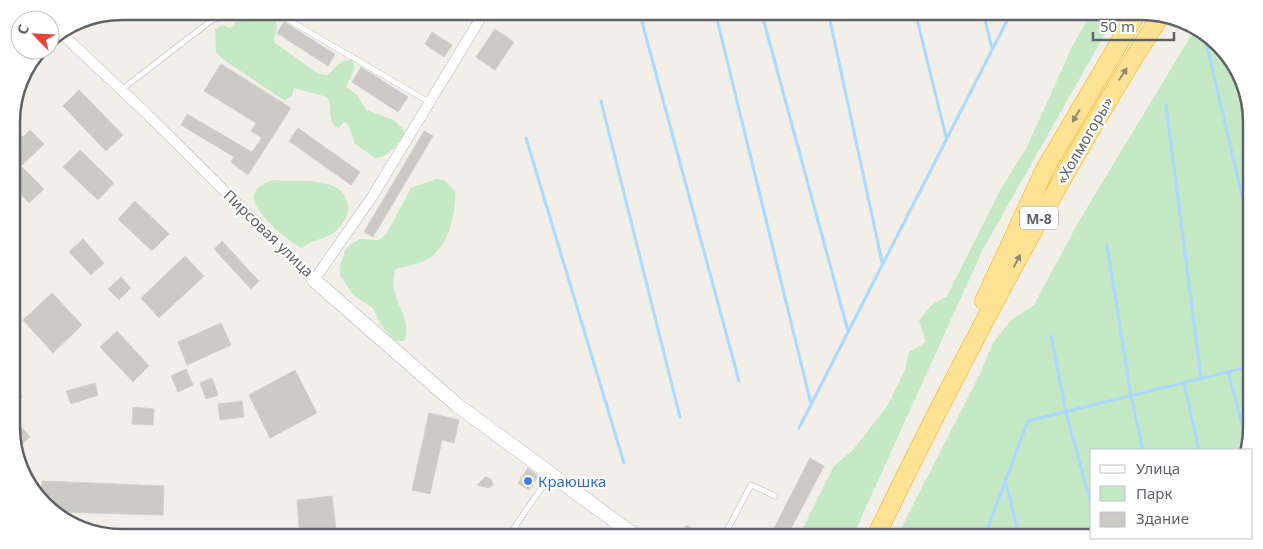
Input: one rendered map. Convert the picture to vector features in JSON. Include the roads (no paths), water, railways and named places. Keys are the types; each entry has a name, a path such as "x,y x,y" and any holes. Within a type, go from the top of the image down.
{"highway":[{"name":"«Холмогоры»","path":"929,428 990,288 1045,169 1132,20"},
{"name":"«Холмогоры»","path":"879,529 929,428 1046,206 1110,95 1157,21"}],"street":[{"name":"Пирсовая улица","path":"66,37 314,280 372,197 479,20"},
{"path":"314,280 457,405 626,529"}],"lane":[{"path":"121,90 212,20"},
{"path":"288,20 429,102"},
{"path":"513,529 552,473"},
{"path":"728,529 751,485 774,496"}],"waterway":[{"path":"641,20 739,381"},
{"path":"717,20 811,404"},
{"path":"763,20 848,331"},
{"path":"830,20 882,262"},
{"path":"917,20 946,137"},
{"path":"985,20 992,49"},
{"path":"799,428 1007,20"},
{"path":"1206,44 1243,200"},
{"path":"601,101 680,417"},
{"path":"1166,105 1201,378"},
{"path":"526,138 624,463"},
{"path":"1107,245 1131,396 1143,449"},
{"path":"1051,336 1066,412 1090,501"},
{"path":"987,529 1028,421 1243,368"},
{"path":"1228,371 1243,428"},
{"path":"1184,383 1199,449"},
{"path":"1005,480 1018,529"}],"place":[{"name":"Краюшка","path":"528,481"}]}
